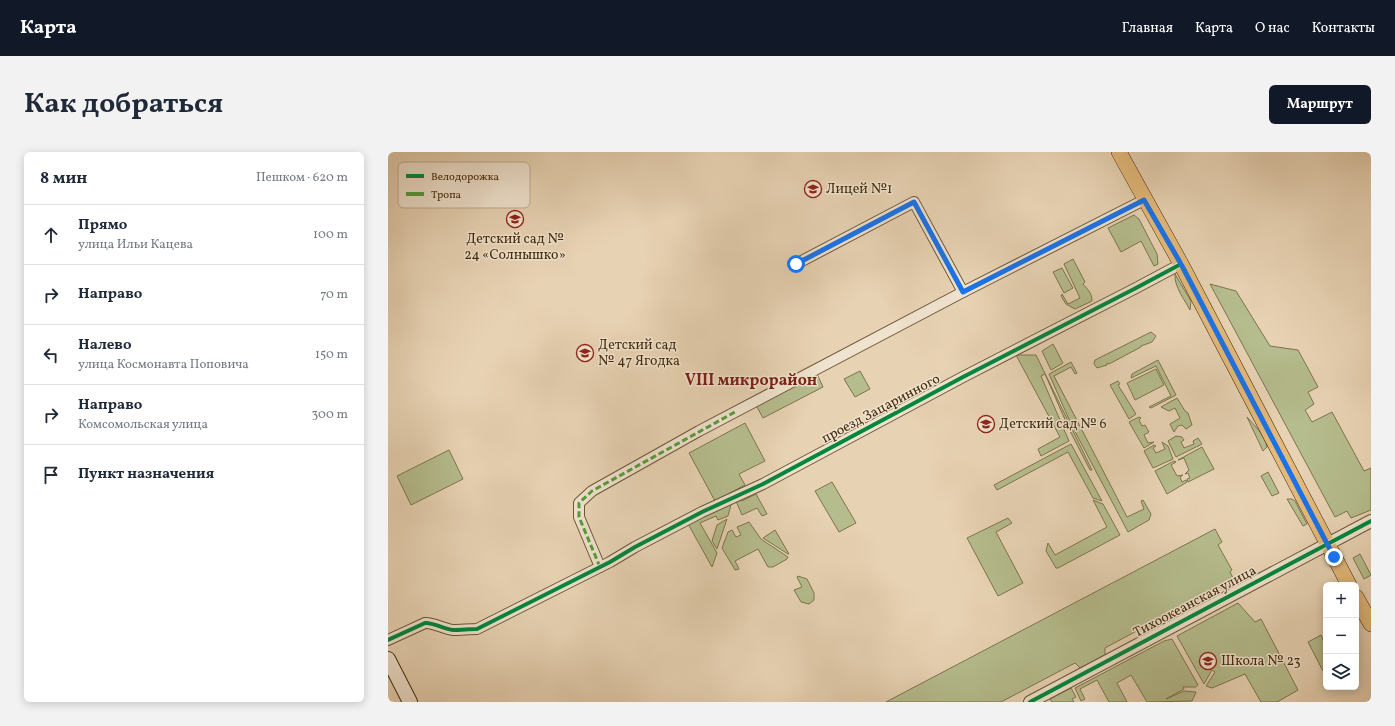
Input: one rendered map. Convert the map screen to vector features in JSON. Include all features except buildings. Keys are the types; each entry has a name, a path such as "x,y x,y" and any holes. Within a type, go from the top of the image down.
{"main road":[{"path":"1119,152 1144,200 1181,264 1347,582"},
{"path":"1359,602 1371,624"},
{"path":"388,659 410,702"}],"street":[{"path":"595,569 579,517 579,503 592,491 700,431 963,292 1144,200"},
{"path":"796,264 914,202 963,292"},
{"name":"проезд Зацаринного","path":"388,640 430,622 436,626 453,630 477,629 595,569 702,512 763,484 963,377 1181,264"},
{"name":"Тихоокеанская улица","path":"1030,702 1371,521"}],"green space":[{"path":"1134,215 1139,219 1157,254 1158,264 1154,266 1141,241 1121,252 1108,228"},
{"path":"1073,259 1085,282 1083,284 1092,298 1092,301 1075,309 1066,304 1061,296 1062,294 1068,304 1080,298 1064,264"},
{"path":"1062,268 1073,288 1064,293 1053,272"},
{"path":"1175,274 1191,301 1190,310 1176,284"},
{"path":"1210,284 1236,291 1270,346 1298,350 1318,387 1308,392 1314,404 1305,410 1312,422 1332,412 1364,471 1371,468 1371,510 1351,518 1347,511 1335,517"},
{"path":"1151,332 1156,336 1152,342 1141,346 1109,364 1107,363 1107,365 1097,368 1094,364 1095,360"},
{"path":"1053,344 1063,363 1051,370 1042,351"},
{"path":"1016,355 1036,355 1092,470 1090,470 1070,431 1045,374 1041,376 1069,441 1041,456 1038,449 1060,437"},
{"path":"1158,360 1176,395 1151,408 1149,407 1171,396 1156,366 1131,378 1132,374"},
{"path":"1071,362 1077,373 1075,374 1071,367 1054,376 1127,517 1144,509 1141,501 1143,500 1151,514 1149,520 1128,532 1072,426 1049,374"},
{"path":"1156,369 1164,385 1135,400 1127,383"},
{"path":"860,371 870,389 855,397 844,379"},
{"path":"817,374 823,387 763,418 756,405"},
{"path":"1118,381 1120,384 1118,385 1136,414 1129,419 1110,385"},
{"path":"1177,398 1185,411 1188,413 1192,425 1186,429 1182,425 1178,426 1174,432 1170,424 1180,418 1175,408 1169,411 1161,407"},
{"path":"1139,417 1141,418 1139,420 1142,426 1145,425 1149,432 1144,435 1148,443 1154,442 1144,448 1129,422"},
{"path":"1247,417 1264,438 1267,447 1263,451"},
{"path":"745,423 765,461 739,474 745,485 715,501 689,453"},
{"path":"1176,436 1182,437 1184,440 1181,442 1184,448 1194,444 1193,441 1198,438 1202,444 1176,457 1168,441"},
{"path":"1162,442 1168,446 1173,459 1153,468 1144,451 1154,445 1156,446 1153,448 1156,453 1165,449"},
{"path":"1071,444 1102,501 1093,498 1068,452 997,490 994,485"},
{"path":"1202,447 1214,469 1188,482 1187,479 1190,478 1188,473 1185,474 1189,470 1184,458 1178,460"},
{"path":"449,450 463,479 411,505 397,476"},
{"path":"1174,461 1176,462 1171,465 1177,476 1183,475 1180,477 1182,482 1186,480 1187,482 1167,494 1155,471"},
{"path":"1268,472 1279,493 1272,496 1261,476"},
{"path":"832,482 856,523 839,532 815,491"},
{"path":"756,494 767,514 762,516 757,508 742,515 736,501 739,498 742,501"},
{"path":"1287,499 1292,499 1295,501 1307,524 1303,526"},
{"path":"1093,500 1103,504 1120,535 1056,568 1046,551 1048,543 1055,555 1107,527"},
{"path":"732,501 728,516 718,520 716,516 700,523 717,553 712,567 687,522"},
{"path":"1008,518 1012,523 996,532 1023,583 998,596 967,538"},
{"path":"727,519 717,549 712,541 717,525"},
{"path":"749,522 761,539 788,557 787,559 773,567 768,567 758,549 735,561 739,569 735,570 722,548 728,532 732,530 736,537 741,535 737,527"},
{"path":"1215,529 1222,542 1218,545 1232,570 1230,572 1237,586 1227,591 1220,587 1199,598 1198,606 1150,631 1144,627 1105,648 1105,655 1080,668 1075,663 1001,702 886,702"},
{"path":"775,530 789,554 763,538"},
{"path":"1360,554 1371,575 1364,579 1353,558"},
{"path":"797,577 807,579 814,593 814,600 809,604 801,602 794,590 802,587"},
{"path":"1238,603 1255,622 1261,619 1298,690 1277,702 1261,702 1245,674 1212,688 1206,686 1215,672 1212,670 1204,684 1177,636"},
{"path":"1321,635 1323,639 1323,671 1308,642"},
{"path":"1172,639 1198,685 1196,687 1183,687 1184,689 1166,699 1184,691 1196,692 1192,701 1147,702 1131,675 1117,683 1127,702 1109,702 1097,680 1080,689 1085,699 1081,701 1075,688 1164,641"},
{"path":"1071,688 1076,697 1072,699 1074,702 1052,702 1050,699"}],"marked path":[{"path":"600,567 579,517 579,503 592,491 735,412"}],"cycle path":[{"path":"388,640 425,623 453,630 477,629 610,562 635,547 702,512 763,484 963,377 1181,264"},
{"path":"1030,702 1371,521"}],"place":[{"name":"Лицей №1","path":"813,189"},
{"name":"Детский сад № 24 «Солнышко»","path":"515,219"},
{"name":"Детский сад № 47 Ягодка","path":"585,353"},
{"name":"Детский сад № 6","path":"986,424"},
{"name":"Школа № 23","path":"1208,661"}],"district":[{"name":"VIII микрорайон","path":"751,381"}],"route":[{"path":"796,264 914,202 963,292 1144,200 1181,264 1334,557"}]}
